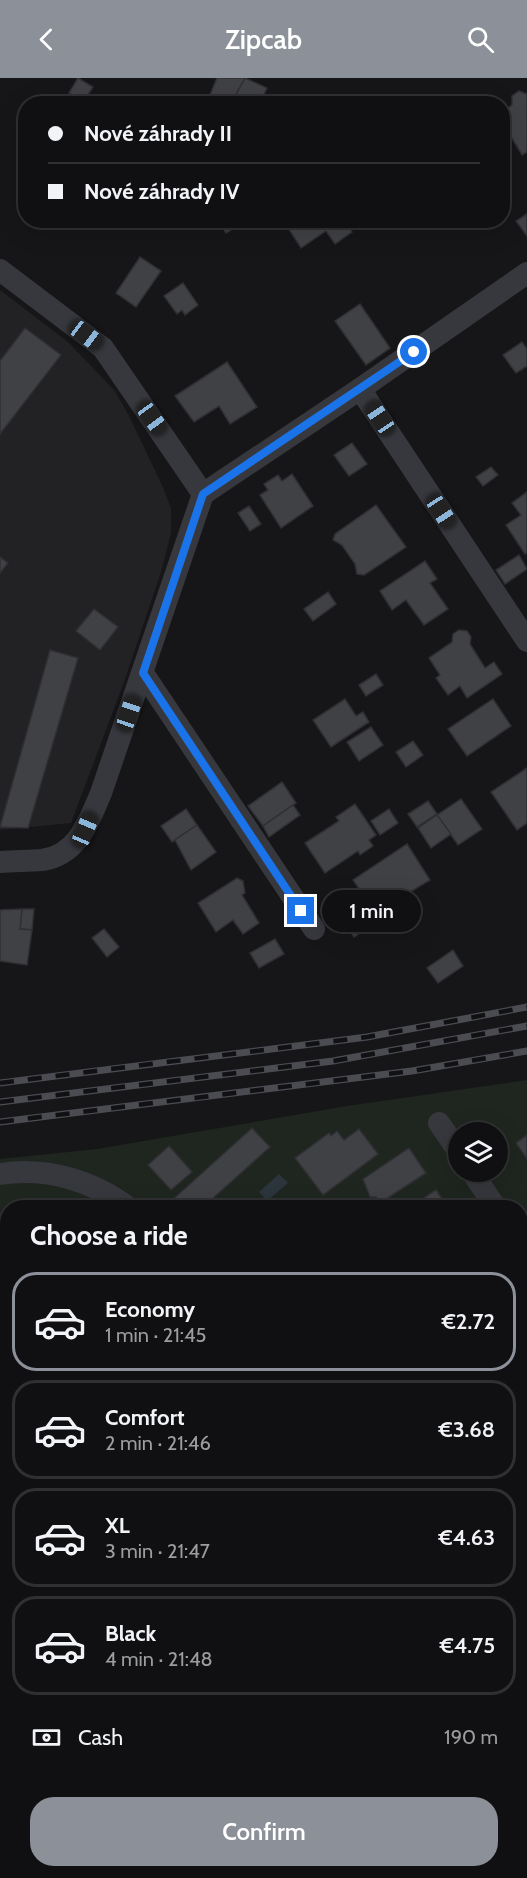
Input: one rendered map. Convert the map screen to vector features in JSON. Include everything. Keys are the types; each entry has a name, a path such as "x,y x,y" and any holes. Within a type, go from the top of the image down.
{"street":[{"path":"0,270 103,348 203,494"},
{"path":"0,862 44,860 69,848 78,841 85,830 101,793 203,494 527,273"},
{"path":"360,389 527,641"},
{"path":"143,673 314,929"},
{"path":"439,1123 448,1136"},
{"path":"0,1174 48,1173 74,1179 117,1200"},
{"path":"479,1182 491,1200"}],"shaded area":[{"path":"0,290 68,342 114,390 128,414 171,508 171,533 161,572 124,682 71,823 0,830"},
{"path":"527,1080 527,1200 0,1200 0,1159 97,1149 347,1106"},
{"path":"279,1174 288,1183 268,1200 259,1192"}],"building":[{"path":"78,78 93,87 87,96 74,96 69,93"},
{"path":"217,78 245,78 235,96 210,96"},
{"path":"245,78 267,88 263,96 235,96"},
{"path":"519,91 527,94 527,152 522,155 510,135 512,96"},
{"path":"527,214 527,236 516,221"},
{"path":"223,228 234,228 226,233"},
{"path":"288,228 349,228 352,232 335,244 326,231 301,248"},
{"path":"140,257 161,271 136,307 116,293"},
{"path":"183,283 198,305 185,315 182,310 177,314 164,296"},
{"path":"360,304 390,348 366,365 335,321"},
{"path":"25,328 61,355 0,434 0,361"},
{"path":"522,342 527,349 527,366 516,373 503,355"},
{"path":"227,362 257,407 230,424 219,406 194,422 175,396"},
{"path":"352,443 367,464 349,476 334,455"},
{"path":"491,467 498,475 483,486 476,477"},
{"path":"292,474 313,506 281,528 260,495 268,490 264,484 278,475 282,481"},
{"path":"527,492 527,553 525,554 506,525 521,515 512,503"},
{"path":"376,505 406,547 364,575 357,574 355,564 342,545 333,540 335,534"},
{"path":"249,506 261,524 250,531 238,513"},
{"path":"519,555 527,569 505,584 496,570"},
{"path":"0,557 8,563 0,573"},
{"path":"425,561 437,579 430,583 448,609 424,625 406,600 392,610 380,591"},
{"path":"328,592 336,604 313,621 304,609"},
{"path":"94,609 118,627 100,650 76,631"},
{"path":"459,630 467,631 471,637 470,644 485,668 494,662 502,674 467,698 460,686 448,695 436,678 440,675 429,658 452,642 453,634"},
{"path":"50,650 78,658 28,828 0,827"},
{"path":"376,674 383,685 366,696 359,685"},
{"path":"345,699 356,716 363,712 369,722 331,747 313,720"},
{"path":"493,699 511,726 467,756 448,729"},
{"path":"371,727 383,745 359,761 347,742"},
{"path":"413,741 423,755 406,767 396,752"},
{"path":"527,768 527,823 517,830 491,792"},
{"path":"282,782 296,803 263,826 248,806"},
{"path":"461,799 482,829 458,845 437,815"},
{"path":"428,801 437,814 417,827 408,814"},
{"path":"355,804 376,835 369,840 373,846 360,855 358,851 325,873 305,843 339,821 336,817"},
{"path":"293,805 300,815 269,837 263,826"},
{"path":"186,809 197,825 172,842 161,826"},
{"path":"389,809 398,823 380,835 371,821"},
{"path":"437,815 451,834 431,848 418,828"},
{"path":"197,825 216,852 191,870 175,840"},
{"path":"407,844 430,880 397,900 390,890 369,903 353,880"},
{"path":"237,878 243,881 245,893 242,895 259,923 243,934 233,920 216,932 198,903"},
{"path":"362,908 373,924 354,937 343,921"},
{"path":"22,909 34,909 32,930 20,929"},
{"path":"22,909 20,929 32,930 27,965 0,961 0,910"},
{"path":"104,929 119,947 107,957 92,938"},
{"path":"275,939 284,954 259,968 250,953"},
{"path":"453,950 463,966 438,983 427,968"},
{"path":"252,1128 270,1147 211,1200 172,1200"},
{"path":"359,1129 378,1154 323,1195 295,1158 329,1133 331,1136 337,1131 344,1140"},
{"path":"527,1135 527,1159 516,1143"},
{"path":"169,1146 192,1172 171,1190 148,1165"},
{"path":"409,1148 426,1173 385,1200 370,1197 363,1179"},
{"path":"436,1190 443,1200 421,1200"}],"railway":[{"path":"0,1083 367,1037 527,1007"},
{"path":"0,1102 333,1061 527,1026"},
{"path":"0,1122 412,1071 527,1051"}],"route":[{"path":"301,911 143,673 203,494 414,352"}]}
